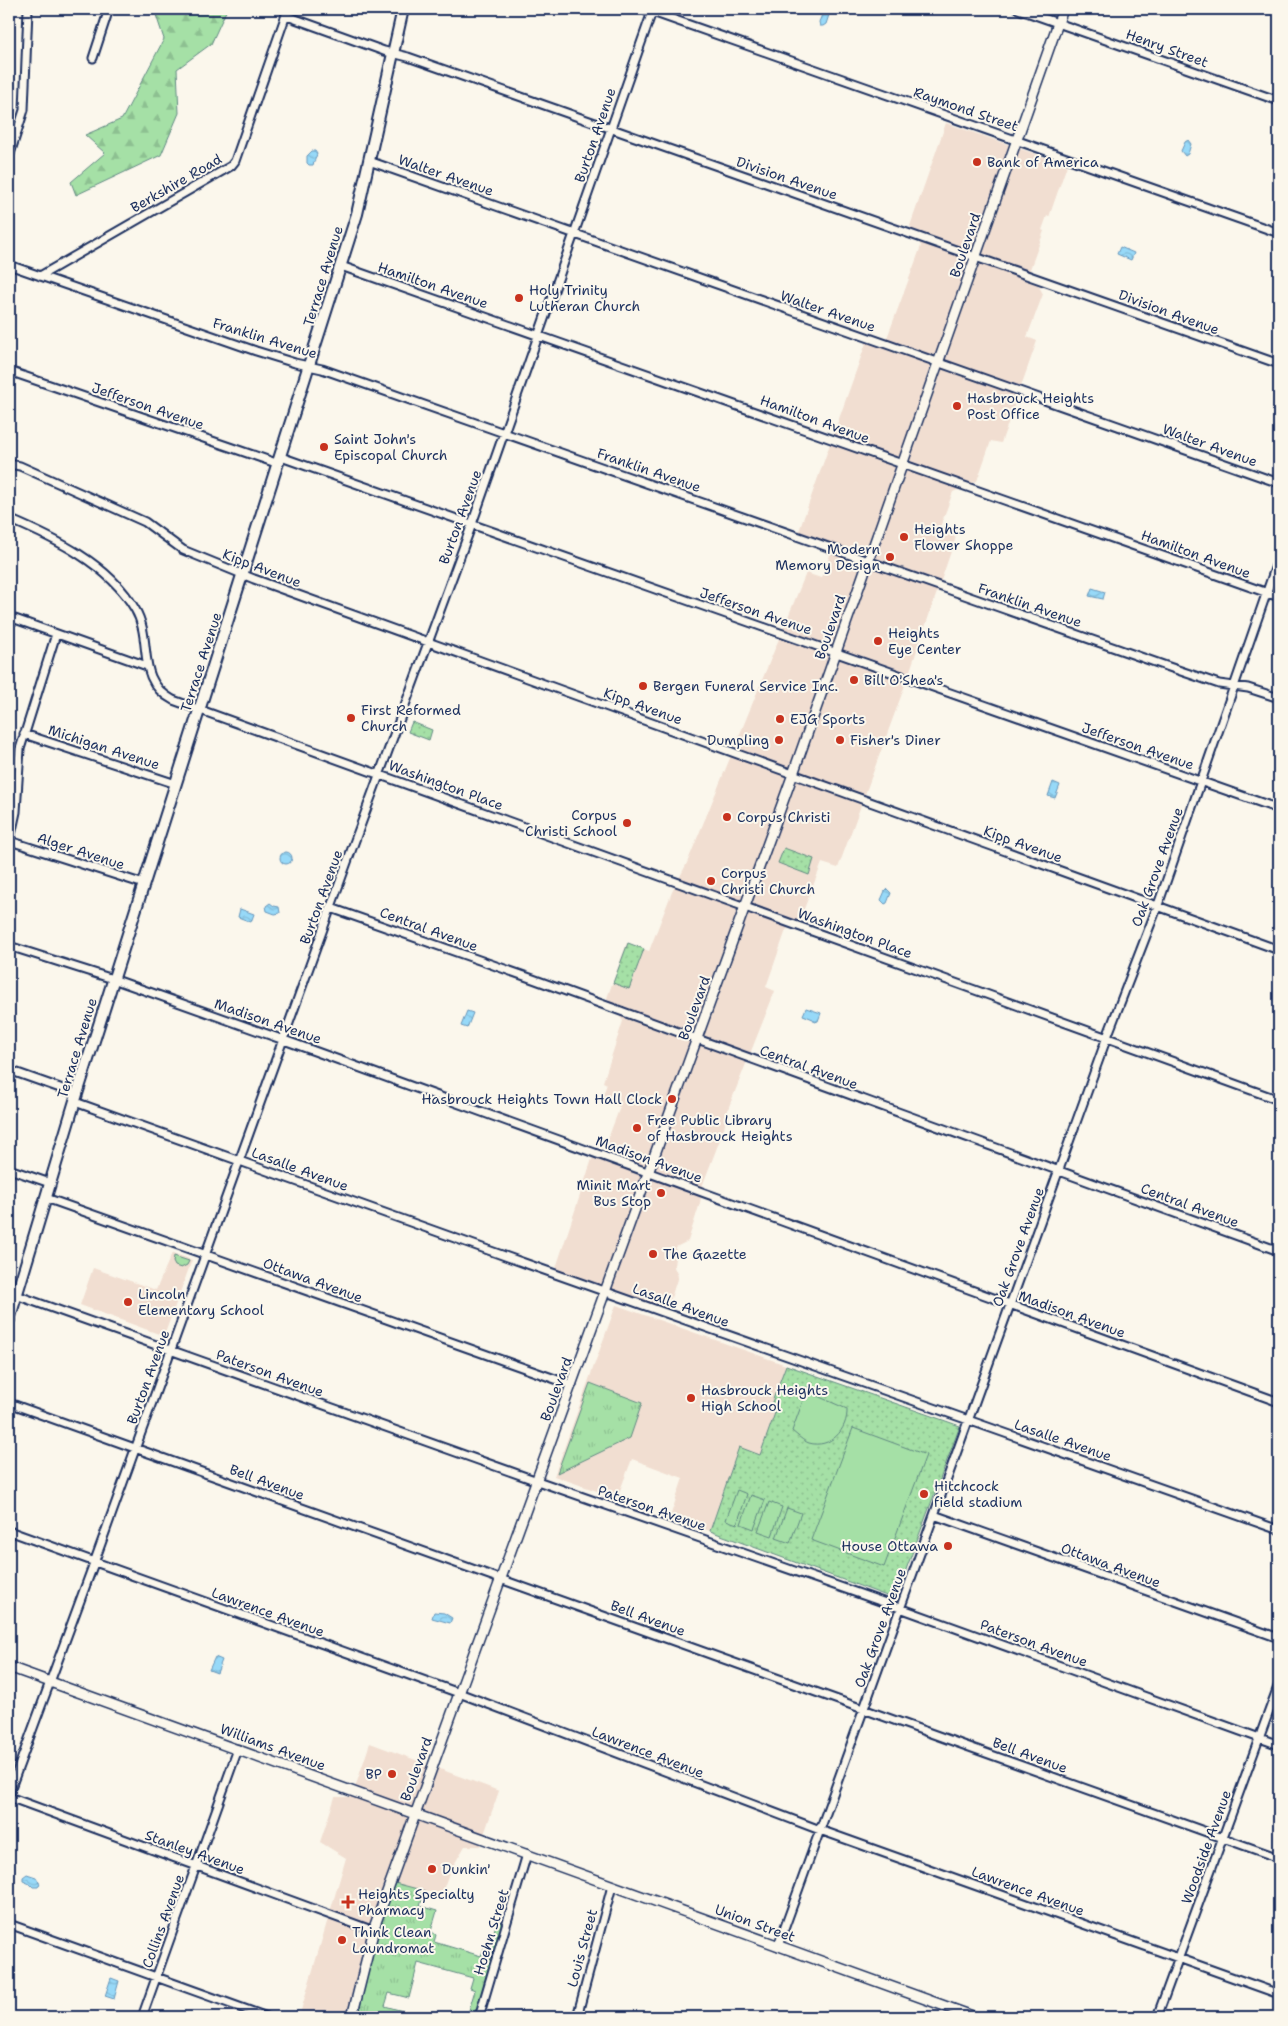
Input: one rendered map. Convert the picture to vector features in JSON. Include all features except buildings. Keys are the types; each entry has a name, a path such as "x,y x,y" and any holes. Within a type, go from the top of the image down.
{"main road":[{"name":"Terrace Avenue","path":"9,1320 113,979 357,214 403,9"}],"street":[{"path":"9,157 24,110 28,9"},
{"path":"93,58 109,9"},
{"name":"Raymond Street","path":"644,9 652,10 1279,233"},
{"name":"Henry Street","path":"1018,9 1279,101"},
{"name":"Boulevard","path":"352,2017 374,1931 415,1814 794,774 1063,9"},
{"name":"Burton Avenue","path":"9,1793 380,774 426,640 472,524 652,10"},
{"name":"Division Avenue","path":"288,12 393,54 611,128 1279,364"},
{"name":"Berkshire Road","path":"40,276 231,166 235,161 288,12"},
{"name":"Walter Avenue","path":"369,161 1279,483"},
{"name":"Franklin Avenue","path":"9,265 256,351 322,368 1159,664 1219,684 1248,688 1279,698"},
{"name":"Hamilton Avenue","path":"341,266 1279,597"},
{"name":"Jefferson Avenue","path":"9,371 472,524 1279,809"},
{"name":"Kipp Avenue","path":"9,464 20,466 145,522 183,550 243,574 1279,950"},
{"name":"Washington Place","path":"9,518 88,561 111,580 132,603 139,617 143,632 147,666 152,681 164,696 1279,1100"},
{"name":"Oak Grove Avenue","path":"778,1946 1107,1037 1158,905 1279,557"},
{"path":"15,619 147,666"},
{"path":"9,842 16,812 18,764 24,734 56,634"},
{"name":"Michigan Avenue","path":"24,734 176,784"},
{"name":"Alger Avenue","path":"9,842 144,884"},
{"name":"Central Avenue","path":"331,908 1279,1251"},
{"name":"Madison Avenue","path":"9,946 113,979 283,1040 1279,1402"},
{"name":"Lasalle Avenue","path":"9,1070 76,1098 240,1160 606,1292 1279,1530"},
{"path":"9,1169 50,1183"},
{"name":"Ottawa Avenue","path":"46,1198 572,1385"},
{"name":"Paterson Avenue","path":"16,1295 900,1608 1279,1745"},
{"name":"Bell Avenue","path":"9,1403 1279,1858"},
{"name":"Ottawa Avenue","path":"934,1515 1279,1638"},
{"name":"Lawrence Avenue","path":"9,1531 458,1693 820,1830 1279,1994"},
{"name":"Williams Avenue","path":"9,1666 527,1854"},
{"name":"Woodside Avenue","path":"1157,2017 1279,1684"},
{"name":"Collins Avenue","path":"142,2017 238,1749"},
{"name":"Stanley Avenue","path":"9,1797 374,1931"},
{"name":"Union Street","path":"527,1854 961,2015 975,2017"},
{"name":"Hoehn Street","path":"479,2017 527,1854"},
{"name":"Louis Street","path":"577,2017 612,1886"},
{"path":"9,1924 267,2017"}],"shaded area":[{"path":"946,123 1067,165 1049,217 1047,216 1042,230 1044,231 1030,269 1043,294 1027,337 1037,341 1001,443 991,441 977,481 953,492 939,530 956,537 904,688 838,868 822,863 800,919 786,930 766,987 775,991 728,1109 724,1129 703,1184 700,1203 688,1241 676,1247 674,1267 678,1276 666,1314 554,1274 592,1159 604,1149 620,1107 601,1100 607,1084 603,1082 623,1021 607,998 627,943 649,951 806,573 821,578 830,555 799,531 866,343 887,338 916,260 921,246 910,226"},
{"path":"172,1253 192,1260 164,1336 80,1305 93,1268 156,1290"},
{"path":"616,1305 786,1365 769,1410 776,1413 760,1455 739,1448 710,1531 670,1517 683,1478 632,1459 617,1498 554,1476"},
{"path":"370,1743 499,1791 480,1846 465,1846 449,1873 442,1893 407,1890 344,2017 299,2017 346,1858 320,1842 335,1797 352,1797"}],"green space":[{"path":"156,9 227,9 211,44 177,69 179,113 161,155 76,195 71,182 105,153 85,135 122,119 164,39 155,12"},
{"path":"412,722 432,730 429,740 408,732"},
{"path":"784,848 814,859 809,875 778,863"},
{"path":"628,943 644,949 629,989 613,983"},
{"path":"174,1256 189,1261 187,1265 181,1268 175,1266 173,1262"},
{"path":"786,1365 960,1426 895,1599 710,1531 739,1447 760,1455 775,1413 769,1410"},
{"path":"590,1383 642,1403 630,1438 557,1473"},
{"path":"808,1387 813,1389 815,1395 847,1409 847,1417 841,1431 831,1440 824,1443 809,1443 792,1431 804,1398 801,1396 803,1389"},
{"path":"853,1428 926,1455 884,1567 811,1540"},
{"path":"737,1490 747,1494 737,1524 726,1520"},
{"path":"751,1495 765,1500 754,1529 741,1524"},
{"path":"769,1502 782,1507 772,1536 758,1531"},
{"path":"787,1508 801,1513 790,1543 776,1538"},
{"path":"391,1882 425,1891 420,1906 437,1911 431,1931 436,1935 434,1942 481,1956 485,1946 490,1947 497,1920 506,1923 479,2017 467,2017 475,1990 470,1988 473,1978 418,1963 409,1998 389,1993 385,2006 413,2014 413,2017 353,2017"}],"water":[{"path":"825,11 829,15 826,24 820,26 819,22"},
{"path":"1188,140 1191,144 1188,154 1185,156 1181,151"},
{"path":"312,151 315,151 317,154 313,165 309,165 307,163 307,156"},
{"path":"1120,247 1134,253 1131,260 1117,254"},
{"path":"1092,588 1105,592 1103,599 1089,596"},
{"path":"1053,782 1060,785 1055,798 1048,796"},
{"path":"284,852 288,852 292,858 288,864 284,864 280,860 280,856"},
{"path":"887,889 891,893 885,904 881,900"},
{"path":"270,903 279,907 280,913 275,914 267,911 266,906"},
{"path":"240,909 254,914 251,922 238,917"},
{"path":"806,1008 821,1013 818,1021 815,1022 813,1019 803,1015"},
{"path":"467,1011 473,1013 467,1028 461,1026"},
{"path":"434,1612 444,1613 452,1618 450,1623 432,1618"},
{"path":"215,1657 222,1660 217,1673 209,1670"},
{"path":"27,1874 36,1877 40,1884 38,1887 33,1887 23,1881 23,1877"},
{"path":"111,1978 119,1981 114,1999 105,1996"}],"place":[{"name":"Bank of America","path":"977,162"},
{"name":"Holy Trinity Lutheran Church","path":"519,298"},
{"name":"Hasbrouck Heights Post Office","path":"957,406"},
{"name":"Saint John's Episcopal Church","path":"324,447"},
{"name":"Heights Flower Shoppe","path":"904,537"},
{"name":"Modern Memory Design","path":"890,557"},
{"name":"Heights Eye Center","path":"878,641"},
{"name":"Bill O'Shea's","path":"854,680"},
{"name":"Bergen Funeral Service Inc.","path":"643,686"},
{"name":"First Reformed Church","path":"351,718"},
{"name":"EJG Sports","path":"780,719"},
{"name":"Dumpling","path":"779,740"},
{"name":"Fisher's Diner","path":"840,740"},
{"name":"Corpus Christi","path":"727,817"},
{"name":"Corpus Christi School","path":"627,823"},
{"name":"Corpus Christi Church","path":"711,881"},
{"name":"Hasbrouck Heights Town Hall Clock","path":"672,1099"},
{"name":"Free Public Library of Hasbrouck Heights","path":"637,1128"},
{"name":"Minit Mart Bus Stop","path":"661,1193"},
{"name":"The Gazette","path":"653,1254"},
{"name":"Lincoln Elementary School","path":"128,1302"},
{"name":"Hasbrouck Heights High School","path":"691,1398"},
{"name":"Hitchcock field stadium","path":"924,1494"},
{"name":"House Ottawa","path":"948,1546"},
{"name":"BP","path":"392,1774"},
{"name":"Dunkin'","path":"432,1869"},
{"name":"Heights Specialty Pharmacy","path":"348,1902"},
{"name":"Think Clean Laundromat","path":"342,1940"}]}
